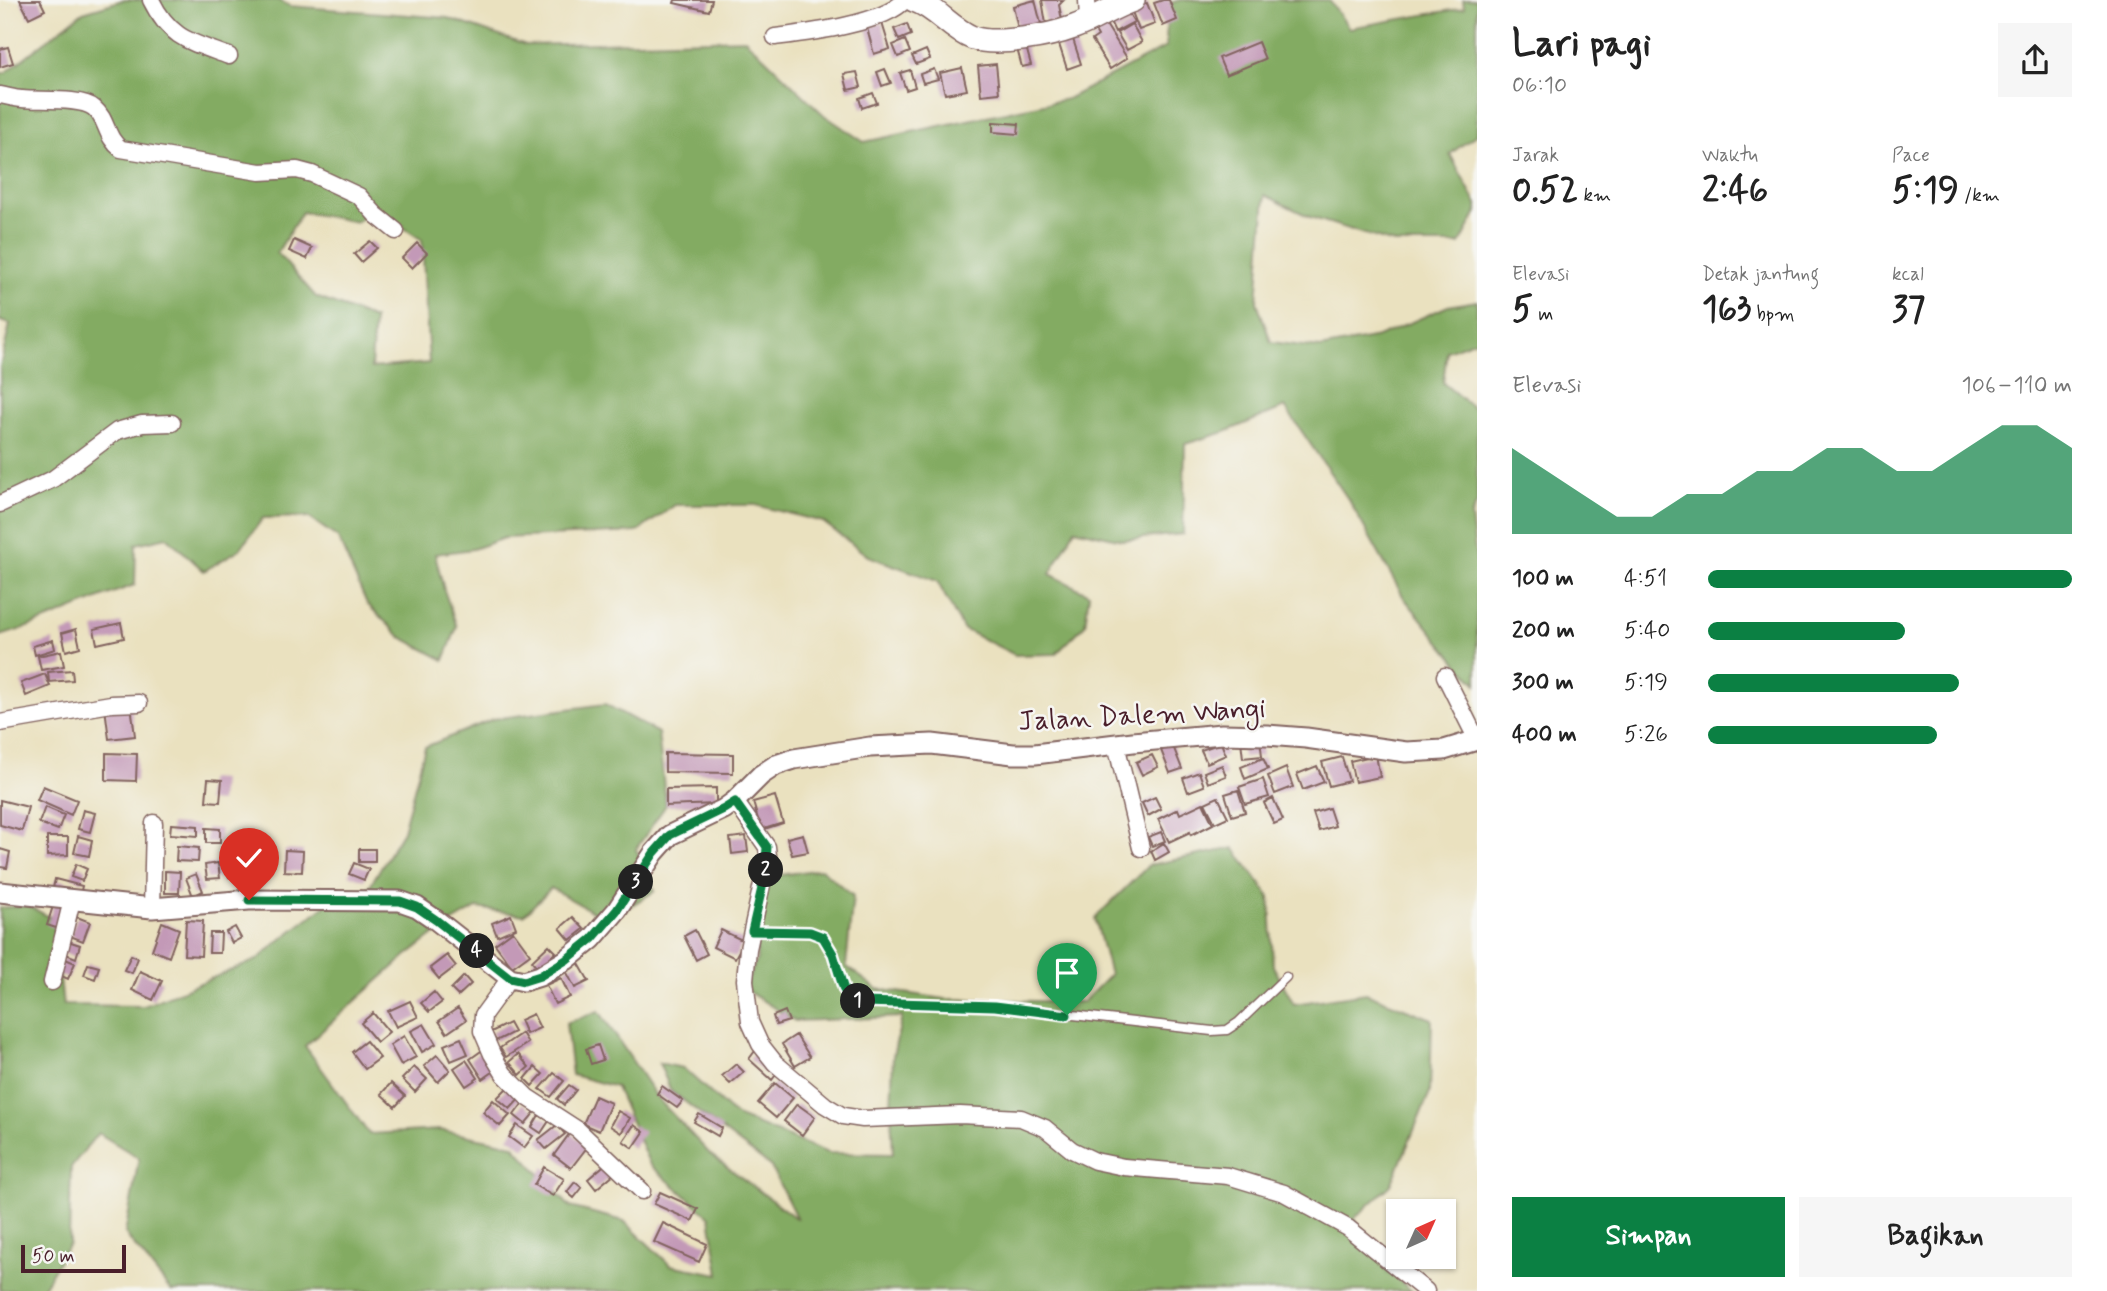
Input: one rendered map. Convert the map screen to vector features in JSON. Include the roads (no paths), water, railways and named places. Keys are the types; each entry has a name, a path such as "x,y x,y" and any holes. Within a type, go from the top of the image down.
{"main road":[{"path":"914,0 929,7 974,38 1012,41 1074,27 1087,10 1114,7 1133,0"}],"street":[{"path":"151,0 161,20 181,38 229,56"},
{"path":"775,37 869,20 892,10 905,0"},
{"path":"0,95 19,99 82,103 93,107 101,116 113,143 121,149 260,172 297,170 312,174 359,196 376,215 396,231"},
{"path":"0,504 53,479 117,431 142,424 172,423"},
{"path":"1445,676 1477,740"},
{"path":"0,723 111,704 139,703"},
{"name":"Jalan Dalem Wangi","path":"510,978 524,981 540,976 566,960 592,939 617,910 654,853 670,835 724,809 735,802 761,775 776,765 794,759 870,747 939,744 1013,754 1035,754 1223,734 1267,735 1426,752 1444,750 1477,740"},
{"path":"1116,744 1141,848"},
{"path":"735,802 767,847 765,875 752,931 745,980 750,1022 760,1044 775,1063 825,1105 843,1116 863,1119 960,1115 1021,1118 1045,1128 1072,1150 1095,1161 1124,1167 1228,1176 1284,1193 1348,1228 1426,1291"},
{"path":"152,908 154,823"},
{"path":"0,891 152,908 249,900 400,901 417,907 510,978 483,1015 482,1031 504,1074 527,1097 578,1130 642,1191"},
{"path":"52,982 72,900"}],"lane":[{"path":"752,931 810,932 823,937 833,954 844,990 851,1000 864,1002 995,1006 1212,1031 1227,1030 1239,1022 1286,977"}]}
